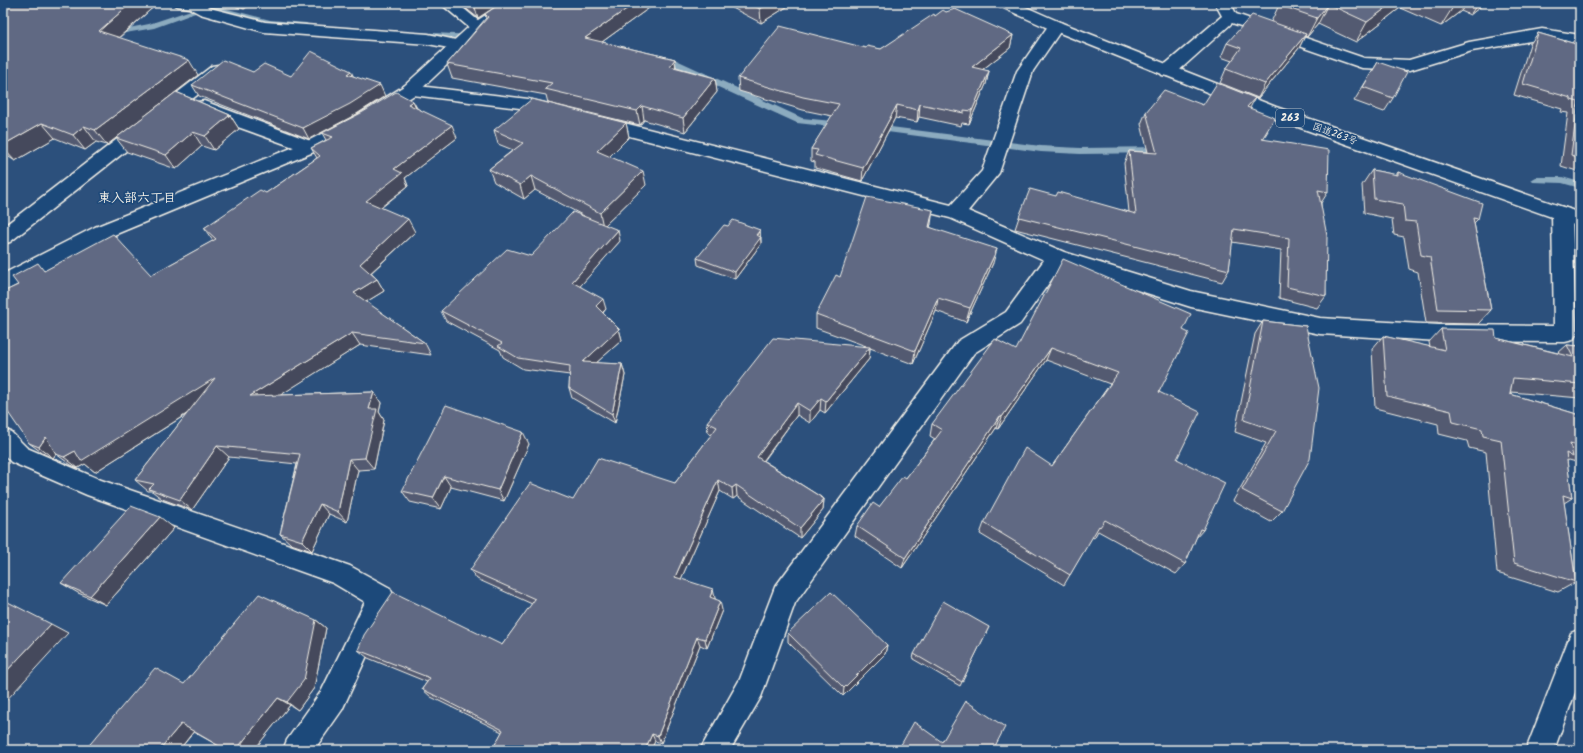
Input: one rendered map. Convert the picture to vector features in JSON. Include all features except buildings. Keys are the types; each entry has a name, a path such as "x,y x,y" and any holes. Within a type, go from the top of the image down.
{"main road":[{"path":"448,3 468,37"},
{"path":"6,279 102,232 310,147 362,120 410,90 468,37 514,3"},
{"name":"国道263号","path":"1004,3 1056,26 1278,114 1571,217"},
{"path":"194,6 264,27 428,39 468,37"},
{"path":"1168,71 1226,10 1362,63 1410,65 1469,47 1542,34 1580,40"},
{"path":"955,213 990,173 1025,71 1056,26"},
{"path":"3,237 221,68"},
{"path":"410,90 528,104 955,213 1057,257 1191,299 1320,326 1439,333 1564,334 1571,217"},
{"path":"183,97 241,122 310,147"},
{"path":"714,750 751,687 784,596 966,347 1013,318 1057,257"},
{"path":"3,439 19,455 95,488 341,574 381,597 332,700 297,750"},
{"path":"1540,750 1580,642"}],"waterway":[{"path":"114,33 151,26 209,6 270,22 306,25"},
{"path":"417,34 474,37"},
{"path":"662,58 800,121 842,125"},
{"path":"875,128 1041,149 1080,151 1163,150"},
{"path":"1536,180 1562,180 1580,185"}],"district":[{"name":"東入部六丁目","path":"137,198"}]}
